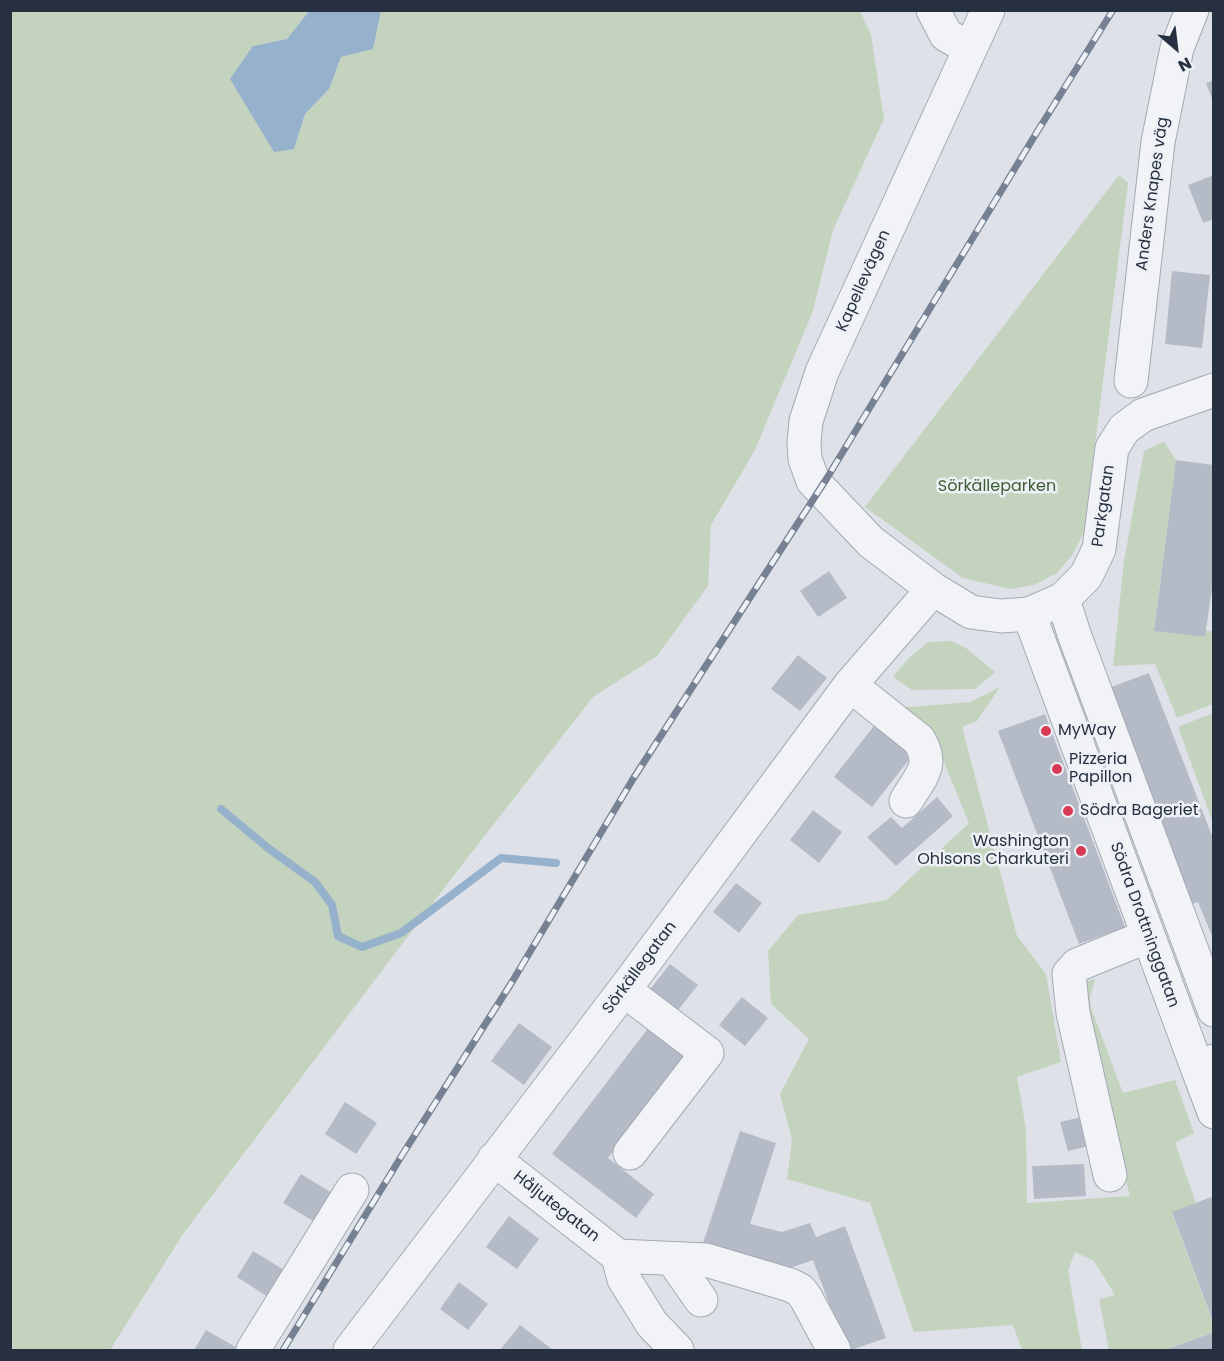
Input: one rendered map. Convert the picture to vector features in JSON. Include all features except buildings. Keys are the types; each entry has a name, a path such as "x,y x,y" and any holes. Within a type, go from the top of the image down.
{"street":[{"path":"933,10 946,35 969,48"},
{"name":"Kapellevägen","path":"871,542 813,481 805,459 806,421 822,372 988,10"},
{"name":"Anders Knapes väg","path":"1131,381 1158,142 1177,48 1192,10"},
{"name":"Parkgatan","path":"871,542 933,589 971,612 1001,616 1029,614 1063,599 1086,576 1100,549 1112,448 1124,429 1143,415 1214,390"},
{"name":"Sörkällegatan","path":"350,1350 624,990 850,685 933,589"},
{"path":"1063,599 1214,1010"},
{"name":"Södra Drottninggatan","path":"1029,614 1148,936 1205,1064 1214,1112"},
{"path":"850,685 919,740 926,752 927,764 906,801"},
{"path":"1110,1175 1073,1013 1069,974 1077,965 1148,936"},
{"path":"624,990 707,1053 630,1153"},
{"name":"Håljutegatan","path":"494,1160 618,1256"},
{"path":"252,1350 352,1190"},
{"path":"677,1350 652,1324 624,1279 618,1256 706,1260 790,1285 800,1290 807,1298 834,1350"},
{"path":"673,1260 701,1300"}],"green space":[{"path":"10,11 309,11 287,39 253,46 294,149 305,114 329,89 341,57 373,49 381,11 860,11 871,35 884,119 833,230 813,311 755,450 711,525 708,586 657,656 593,697 458,870 183,1234 110,1350 11,1350"},
{"name":"Sörkälleparken","path":"1119,175 1128,183 1084,532 1073,554 1057,573 1034,585 1010,589 963,578 865,507"},
{"path":"1164,442 1176,460 1154,630 1205,637 1206,630 1213,632 1213,704 1177,718 1155,664 1113,666 1124,561 1144,451"},
{"path":"951,641 966,648 995,672 975,689 912,690 893,677 908,659 928,642"},
{"path":"1000,687 977,721 962,727 1017,936 1046,974 1061,1062 1017,1077 1026,1129 1027,1203 1130,1196 1081,1010 1084,982 1095,979 1090,998 1091,1008 1123,1093 1175,1080 1194,1133 1175,1143 1196,1203 1172,1213 1213,1323 1213,1332 1165,1350 1109,1350 1099,1299 1115,1295 1094,1261 1075,1252 1068,1270 1082,1350 1022,1350 1013,1325 914,1332 870,1203 787,1179 792,1140 780,1094 809,1039 771,1004 768,951 798,915 887,900 969,823 934,738 898,708 970,702"},
{"path":"1213,713 1213,823 1178,727"}],"water":[{"path":"309,11 381,11 373,49 341,57 329,89 305,114 294,149 274,152 230,79 253,46 287,39"}],"waterway":[{"path":"221,809 268,848 315,882 332,905 338,936 362,947 401,933 501,858 556,863"}],"railway":[{"path":"283,1350 404,1152 512,982 633,779 827,478 1113,10"}],"place":[{"name":"MyWay","path":"1046,731"},
{"name":"Pizzeria Papillon","path":"1057,769"},
{"name":"Södra Bageriet","path":"1068,811"},
{"name":"Washington Ohlsons Charkuteri","path":"1081,851"}]}
